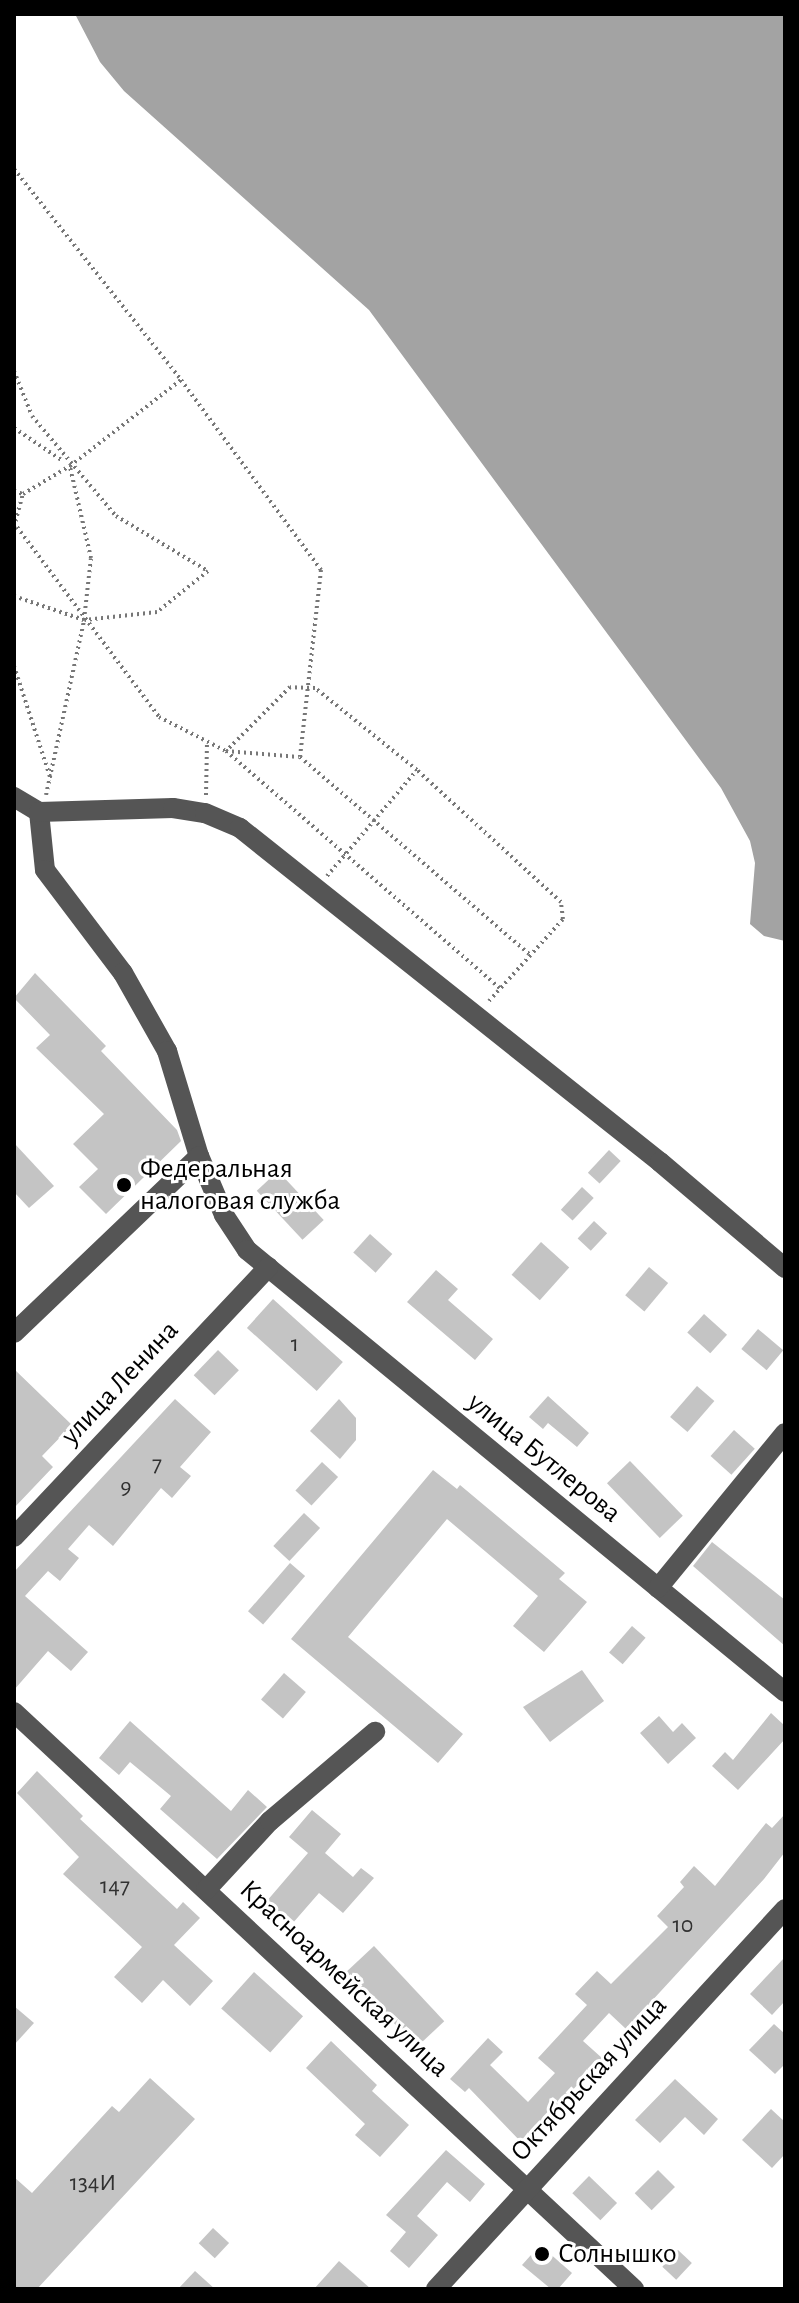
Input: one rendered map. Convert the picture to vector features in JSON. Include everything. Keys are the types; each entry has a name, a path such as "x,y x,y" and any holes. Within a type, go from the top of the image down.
{"street":[{"path":"14,797 39,812 173,808 205,813 240,828 477,1014 785,1268"},
{"name":"улица Бутлерова","path":"39,812 45,870 143,1006 181,1090 199,1156 234,1233 268,1267 785,1692"},
{"path":"14,1333 199,1156"},
{"name":"улица Ленина","path":"14,1537 268,1267"},
{"path":"658,1588 785,1433"},
{"name":"Красноармейская улица","path":"14,1712 634,2289"},
{"path":"206,1890 270,1821 375,1732"},
{"name":"Октябрьская улица","path":"436,2289 785,1909"}],"path":[{"path":"14,169 181,380 321,570 304,687 300,757"},
{"path":"14,371 32,416 70,466 116,516 208,571 157,612 84,620 14,596"},
{"path":"181,380 70,466 23,494 16,527 159,717 226,751 500,988"},
{"path":"14,428 70,466 91,558 84,620 52,782 39,812"},
{"path":"14,491 23,494"},
{"path":"14,666 52,782"},
{"path":"226,751 290,687 315,688 417,770 561,902 563,919 477,1014"},
{"path":"205,813 207,742"},
{"path":"226,751 300,757 530,955"},
{"path":"318,887 417,770"}],"shaded area":[{"path":"75,14 785,14 785,941 764,936 750,924 755,863 750,841 721,788 369,310 124,91 100,62"}],"building":[{"path":"35,973 106,1046 101,1051 177,1130 181,1141 106,1214 79,1187 98,1169 73,1144 104,1114 36,1048 50,1035 14,998"},
{"path":"14,1143 54,1186 29,1208 14,1192"},
{"path":"609,1150 621,1161 600,1184 588,1173"},
{"path":"278,1171 324,1220 302,1240 257,1191"},
{"path":"582,1187 594,1198 573,1221 561,1210"},
{"path":"594,1221 607,1233 591,1251 578,1239"},
{"path":"370,1234 392,1254 376,1273 353,1253"},
{"path":"541,1242 569,1267 540,1300 512,1275"},
{"path":"649,1267 668,1283 644,1311 625,1295"},
{"path":"436,1270 458,1289 448,1300 493,1339 475,1360 407,1302"},
{"path":"273,1299 343,1362 317,1391 247,1328"},
{"path":"704,1314 727,1335 710,1353 687,1333"},
{"path":"758,1329 783,1350 767,1370 741,1349"},
{"path":"218,1350 239,1370 215,1395 194,1375"},
{"path":"14,1369 72,1425 42,1456 53,1467 14,1508"},
{"path":"697,1386 714,1401 687,1432 670,1417"},
{"path":"548,1396 589,1433 577,1447 548,1423 543,1429 529,1417"},
{"path":"175,1399 211,1432 180,1467 191,1476 172,1498 161,1488 113,1546 89,1525 68,1549 79,1558 60,1581 48,1571 25,1596 88,1652 71,1671 48,1651 14,1690 14,1572"},
{"path":"339,1399 356,1418 356,1440 340,1459 310,1431"},
{"path":"734,1430 755,1449 731,1475 711,1456"},
{"path":"630,1461 683,1516 660,1538 607,1483"},
{"path":"322,1462 338,1477 311,1506 295,1491"},
{"path":"433,1470 457,1489 460,1485 565,1573 559,1579 587,1602 544,1652 513,1626 538,1596 447,1519 348,1637 463,1734 438,1763 291,1639"},
{"path":"304,1513 320,1528 289,1561 273,1546"},
{"path":"712,1542 785,1600 785,1646 693,1566"},
{"path":"290,1563 305,1576 263,1624 248,1611"},
{"path":"632,1626 646,1638 623,1664 609,1652"},
{"path":"582,1670 604,1701 550,1742 523,1707"},
{"path":"284,1673 306,1692 283,1718 261,1699"},
{"path":"771,1713 785,1726 785,1739 738,1790 712,1766 725,1752 733,1760"},
{"path":"659,1716 673,1732 682,1723 696,1738 668,1764 640,1733"},
{"path":"130,1721 231,1811 248,1790 267,1807 217,1859 160,1809 171,1796 130,1762 119,1775 99,1758"},
{"path":"37,1771 83,1816 80,1819 177,1909 183,1902 200,1918 174,1945 213,1981 190,2006 163,1980 142,2003 114,1977 142,1947 63,1874 79,1857 17,1793"},
{"path":"312,1810 341,1834 325,1853 353,1877 361,1868 374,1878 343,1913 319,1893 292,1924 266,1902 308,1853 289,1837"},
{"path":"785,1814 785,1852 764,1879 626,2029 609,2013 583,2041 602,2058 523,2144 469,2088 465,2092 450,2079 488,2038 503,2052 490,2065 528,2102 555,2073 538,2058 587,2005 575,1994 597,1971 611,1984 668,1927 657,1916 684,1887 680,1882 694,1866 715,1886 766,1823 772,1828"},
{"path":"374,1946 444,2021 416,2047 346,1972"},
{"path":"785,1957 785,2001 772,2015 750,1994"},
{"path":"254,1972 303,2016 270,2053 221,2008"},
{"path":"14,2006 34,2023 14,2045"},
{"path":"774,2024 785,2034 785,2064 775,2074 749,2050"},
{"path":"331,2041 377,2085 372,2091 409,2125 380,2157 355,2135 365,2124 306,2068"},
{"path":"150,2078 195,2119 37,2289 14,2289 14,2177 32,2193 112,2106 119,2112"},
{"path":"675,2079 718,2119 704,2135 685,2117 660,2143 635,2120"},
{"path":"771,2109 785,2122 785,2154 772,2168 742,2140"},
{"path":"446,2150 485,2184 470,2202 447,2182 417,2216 438,2235 409,2268 390,2251 406,2232 386,2215"},
{"path":"658,2170 675,2187 652,2210 635,2193"},
{"path":"589,2176 617,2203 600,2220 572,2193"},
{"path":"213,2228 229,2243 215,2258 199,2243"},
{"path":"540,2245 572,2273 558,2289 551,2289 522,2265"},
{"path":"678,2250 692,2263 676,2280 662,2267"},
{"path":"339,2261 371,2289 314,2289"},
{"path":"195,2271 215,2289 178,2289"}],"place":[{"name":"Федеральная налоговая служба","path":"124,1185"},
{"name":"Солнышко","path":"542,2254"}]}
